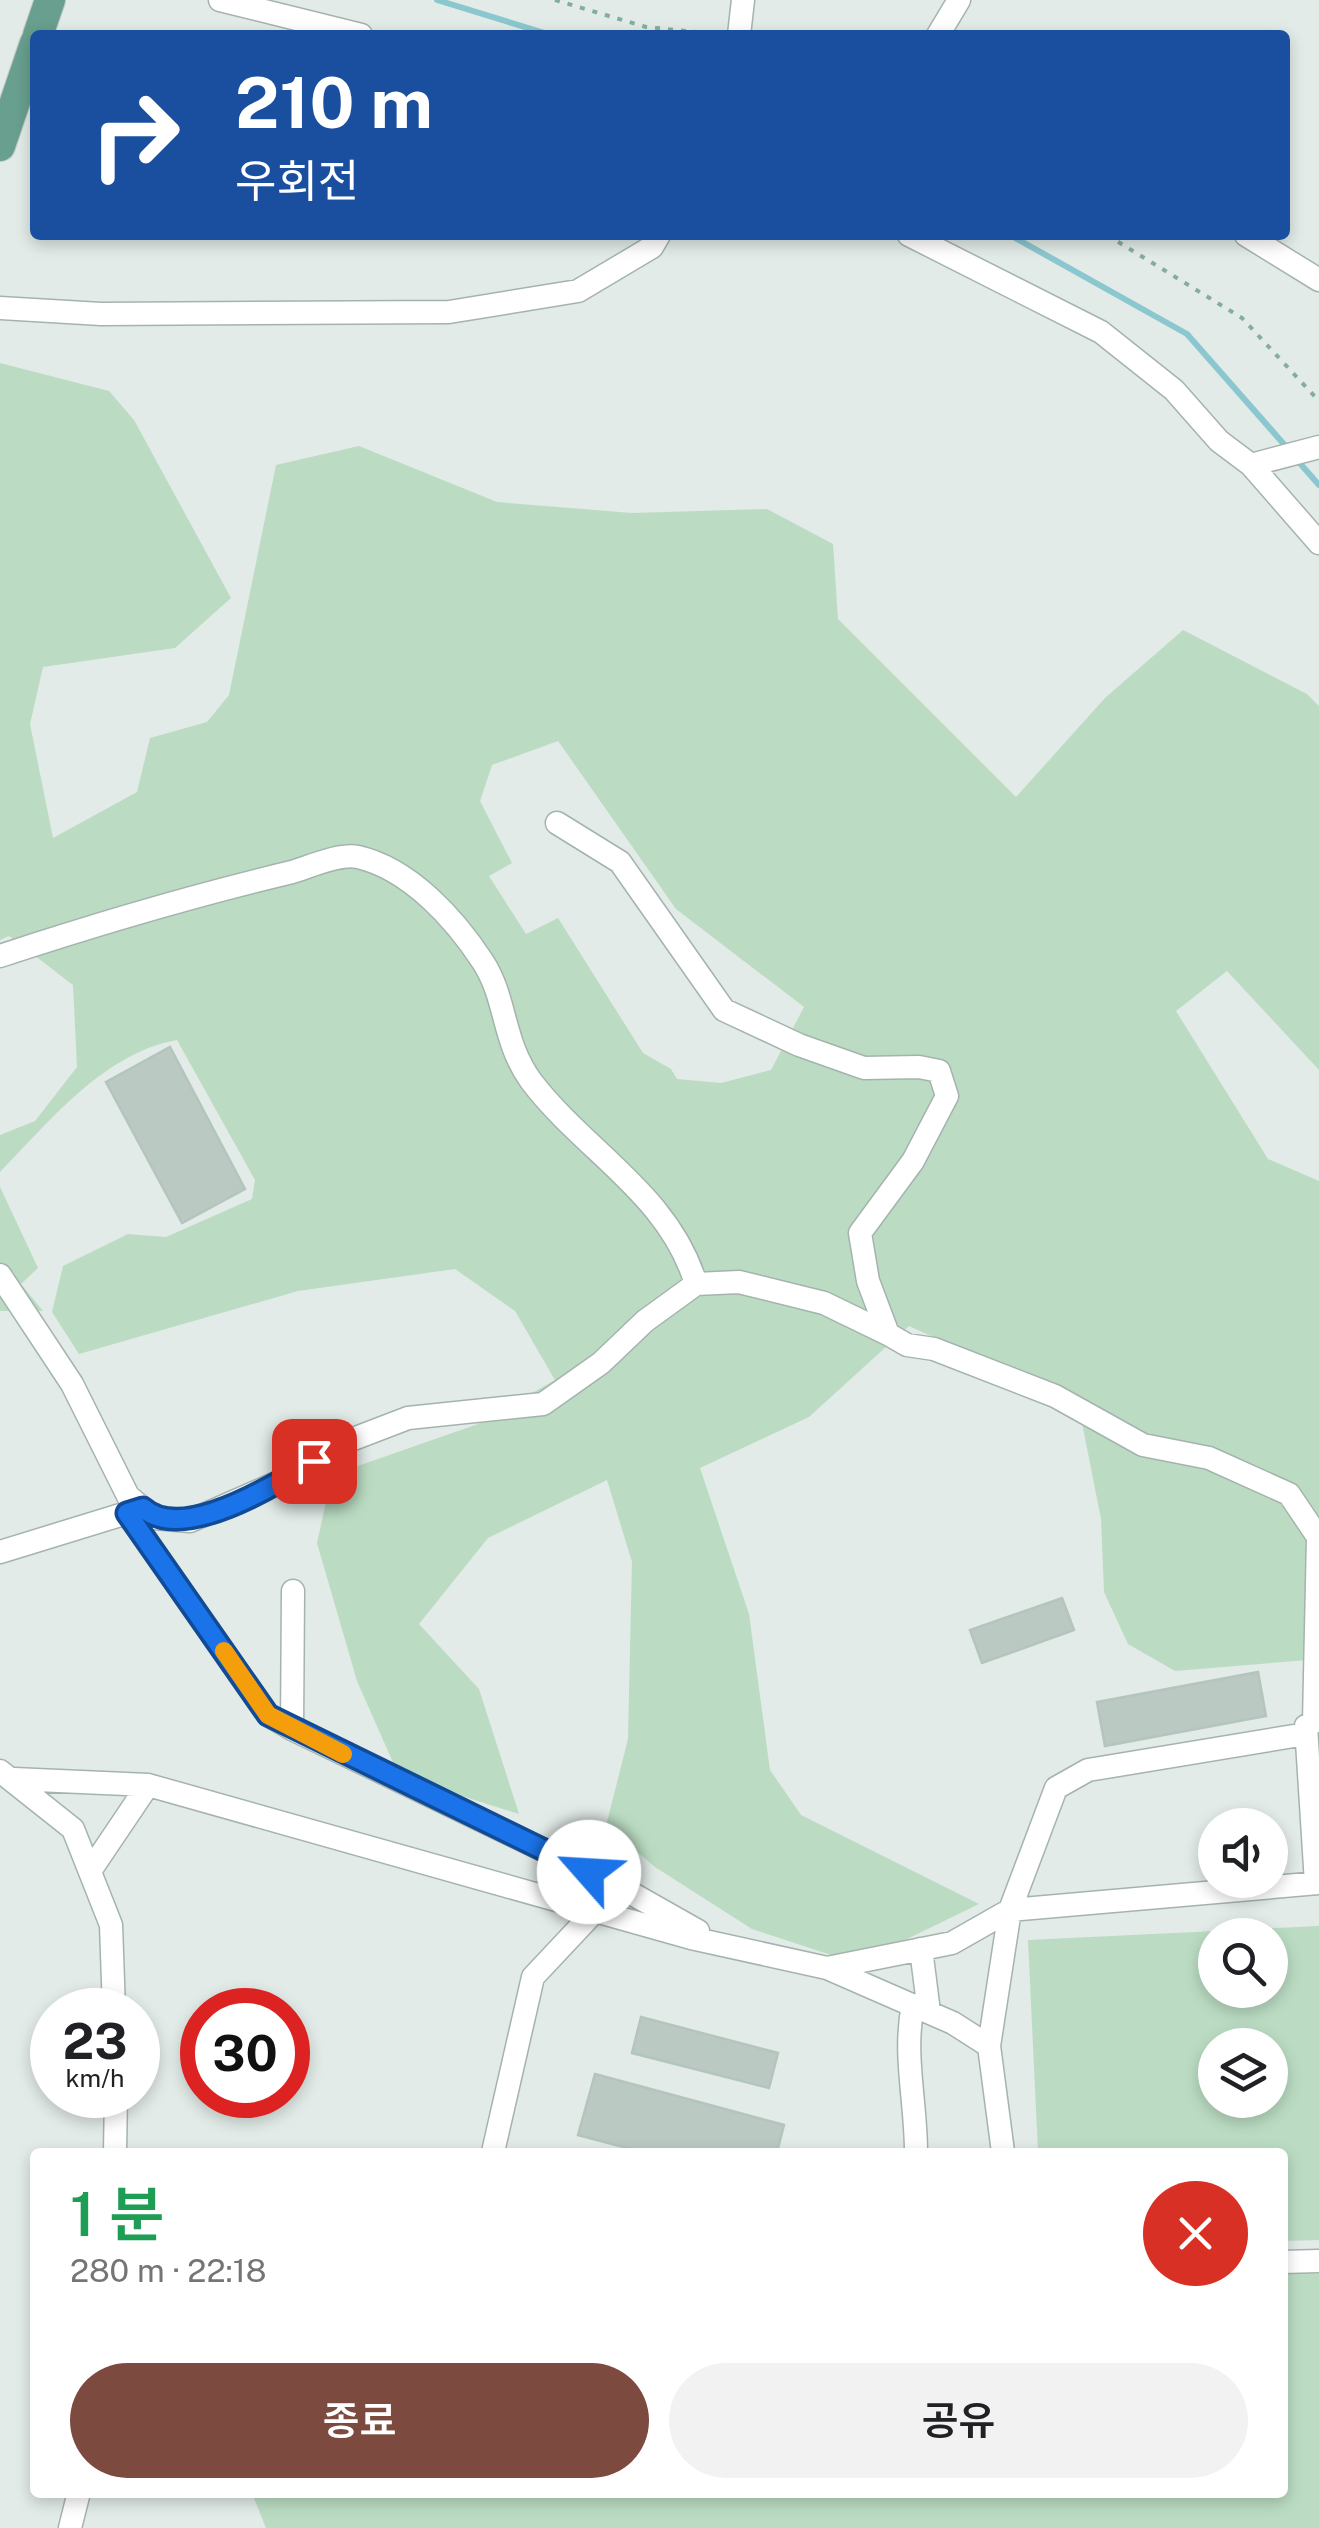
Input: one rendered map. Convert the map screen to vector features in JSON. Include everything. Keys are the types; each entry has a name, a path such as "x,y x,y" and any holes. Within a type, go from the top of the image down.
{"main road":[{"path":"40,30 50,0"},
{"path":"0,146 30,58"}],"street":[{"path":"220,0 341,30"},
{"path":"740,30 744,0"},
{"path":"941,30 959,0"},
{"path":"0,308 101,314 449,312 578,291 652,247 656,240"},
{"path":"919,240 1101,332 1174,390 1219,441 1251,465 1319,544"},
{"path":"1254,240 1319,280"},
{"path":"1251,465 1319,447"},
{"path":"557,823 620,862 724,1010 799,1045 864,1068 919,1067 939,1071 947,1096 913,1161 860,1233 868,1281 888,1334"},
{"path":"0,956 148,907 356,856 421,888 483,962 506,1038 528,1076 555,1111 657,1210 686,1248 696,1284"},
{"path":"0,1274 72,1384 135,1510 268,1715 622,1888 723,1945"},
{"path":"0,1552 135,1510 154,1518 190,1521 281,1481 348,1441 408,1418 543,1404 601,1363 645,1321 696,1284 739,1282 824,1303 907,1345 934,1349 1055,1396 1143,1445 1209,1458 1288,1494 1318,1537 1311,1726 1318,1883 1010,1910 956,1941 828,1968"},
{"path":"292,1729 293,1592"},
{"path":"1002,2148 989,2046 1000,1958 1010,1910 1056,1788 1088,1770 1311,1726"},
{"path":"7,1775 148,1785 594,1911 828,1968 921,2008 989,2046"},
{"path":"7,1775 73,1829 111,1925 113,1988"},
{"path":"90,1871 148,1785"},
{"path":"495,2148 533,1977 594,1911"},
{"path":"956,1941 1000,1958"},
{"path":"916,2148 916,2109 906,2040 921,2008 921,1950"},
{"path":"115,2148 116,2118"},
{"path":"1288,2262 1319,2261"},
{"path":"70,2528 78,2498"}],"path":[{"path":"555,0 646,27 674,30"},
{"path":"1115,240 1242,318 1319,402"}],"green space":[{"path":"0,363 109,391 134,420 231,598 175,648 43,667 30,724 53,838 137,792 150,738 207,722 229,695 276,465 359,446 497,502 632,513 767,509 833,544 838,619 1016,797 1105,698 1183,630 1307,694 1319,706 1319,1070 1227,971 1176,1011 1268,1159 1319,1181 1319,1659 1175,1671 1128,1644 1104,1592 1101,1519 1082,1423 1014,1374 909,1326 809,1417 700,1468 749,1614 770,1770 801,1815 979,1904 905,1940 834,1956 752,1929 655,1867 606,1826 628,1739 632,1562 607,1480 488,1538 419,1624 479,1689 519,1814 399,1776 357,1681 317,1543 332,1475 478,1424 555,1380 515,1311 455,1269 298,1291 79,1354 52,1312 63,1266 128,1234 166,1237 252,1199 255,1180 177,1040 150,1047 102,1074 59,1111 0,1172 0,1135 35,1121 77,1067 73,985 9,936 0,940","holes":["558,741 676,909 804,1007 771,1070 721,1083 677,1079 671,1069 643,1053 558,918 526,934 489,876 512,863 480,801 492,765"]},
{"path":"0,1187 38,1268 21,1284 43,1311 0,1311"},
{"path":"1319,1926 1319,2240 1288,2241 1288,2148 1038,2148 1028,1940 1198,1932 1198,2008 1288,2008 1288,1927"},
{"path":"1288,2271 1319,2274 1319,2528 266,2528 254,2498 1288,2498"}],"building":[{"path":"170,1047 245,1189 182,1223 106,1082"},
{"path":"1062,1598 1074,1630 982,1663 970,1630"},
{"path":"1258,1672 1266,1716 1105,1746 1097,1702"},
{"path":"641,2017 778,2053 769,2088 632,2053"},
{"path":"595,2074 784,2125 778,2148 627,2148 578,2135"}],"waterway":[{"path":"437,0 535,30"},
{"path":"1019,240 1187,334 1289,450"},
{"path":"1297,460 1319,485"}],"slow traffic":[{"path":"224,1651 268,1715 343,1754"}],"route":[{"path":"314,1461 281,1481 190,1521 154,1518 143,1508 127,1513 268,1715 589,1872"}]}
